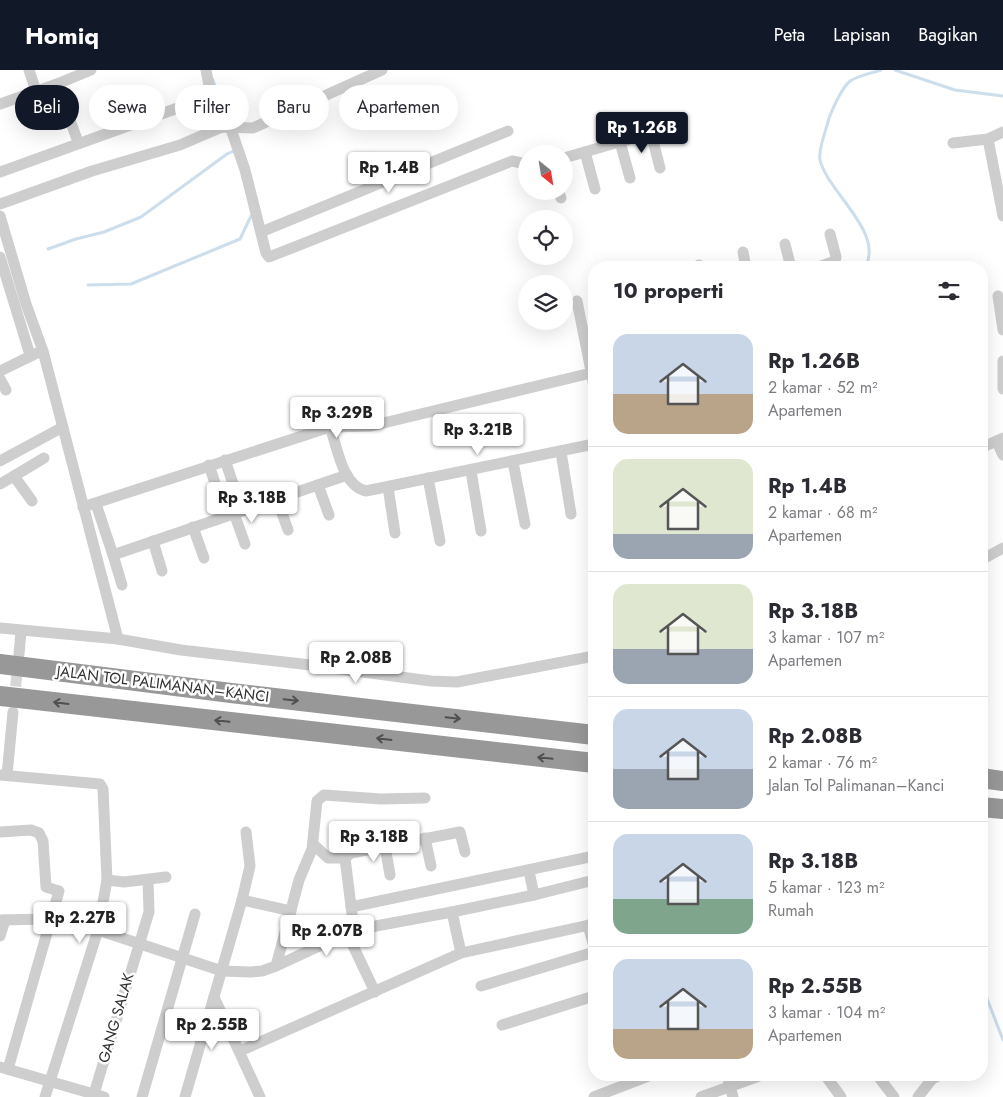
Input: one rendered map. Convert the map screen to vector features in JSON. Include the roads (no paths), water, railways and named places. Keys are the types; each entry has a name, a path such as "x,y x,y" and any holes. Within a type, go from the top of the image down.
{"highway":[{"name":"JALAN TOL PALIMANAN–KANCI","path":"0,664 231,693 588,733"},
{"name":"JALAN TOL PALIMANAN–KANCI","path":"0,696 588,762"},
{"path":"988,779 1003,781"},
{"path":"988,808 1003,809"}],"street":[{"path":"29,70 34,85"},
{"path":"54,85 91,70"},
{"path":"206,70 209,85"},
{"path":"249,128 253,128 382,70"},
{"path":"57,84 78,142"},
{"path":"0,104 15,99"},
{"path":"0,172 78,142 175,108"},
{"path":"573,155 667,128"},
{"path":"0,204 92,171 180,145 221,130"},
{"path":"228,130 266,253 274,258 512,161 518,162"},
{"path":"260,232 508,131"},
{"path":"953,143 988,139 1003,132"},
{"path":"651,133 660,168"},
{"path":"988,139 1003,216"},
{"path":"620,142 630,178"},
{"path":"585,152 596,189"},
{"path":"0,216 3,258 30,355"},
{"path":"830,234 836,257 834,261"},
{"path":"785,244 789,261"},
{"path":"743,252 745,261"},
{"path":"3,258 43,351 118,639"},
{"path":"998,296 1003,330"},
{"path":"576,301 588,331"},
{"path":"0,371 30,355 43,351"},
{"path":"1003,361 1003,389"},
{"path":"83,507 330,427 371,426 588,374"},
{"path":"0,379 6,390"},
{"path":"0,461 63,426"},
{"path":"330,427 347,475 361,490 388,487 588,445"},
{"path":"988,445 1000,440 1003,456"},
{"path":"561,452 571,514"},
{"path":"0,484 44,458"},
{"path":"225,460 234,513"},
{"path":"513,462 525,524"},
{"path":"209,465 234,513 245,544"},
{"path":"471,470 481,531"},
{"path":"113,555 347,475"},
{"path":"14,476 32,501"},
{"path":"428,478 440,541"},
{"path":"318,485 329,515"},
{"path":"388,487 395,533"},
{"path":"277,498 288,530"},
{"path":"96,504 122,585"},
{"path":"193,527 204,558"},
{"path":"153,541 162,571"},
{"path":"988,556 1003,548"},
{"path":"0,628 118,639 181,650 431,681 457,682 588,657"},
{"path":"19,654 21,631"},
{"path":"13,712 3,775 100,784 102,786 106,880 98,930 46,1097"},
{"path":"276,966 299,880 313,844 317,801 324,795 381,799 425,798"},
{"path":"0,832 31,830 42,837 46,887 59,891 4,1068 97,1096"},
{"path":"185,1097 242,900 250,866 246,832"},
{"path":"313,844 328,858 345,858 351,853 460,832 465,852"},
{"path":"426,838 431,866"},
{"path":"384,846 390,875"},
{"path":"351,907 588,857"},
{"path":"345,858 351,907 350,932 375,992"},
{"path":"529,871 534,895"},
{"path":"106,880 124,882 166,878"},
{"name":"GANG SALAK","path":"97,1096 150,904 148,880"},
{"path":"0,936 2,920 51,920 98,930 222,971 251,972 276,966 350,932 534,895 588,882"},
{"path":"242,900 291,911"},
{"path":"452,912 461,953"},
{"path":"142,1097 195,914"},
{"path":"240,1051 461,953 588,925"},
{"path":"481,986 588,954"},
{"path":"214,997 260,1097"},
{"path":"502,1025 588,998"},
{"path":"594,1097 635,1081"},
{"path":"702,1097 745,1081"},
{"path":"829,1081 841,1097"},
{"path":"882,1081 894,1097"},
{"path":"918,1097 929,1081"}],"waterway":[{"path":"867,261 869,254 868,241 862,227 825,173 820,160 820,151 831,113 846,85 856,78 881,70"},
{"path":"895,70 955,90 1003,96"},
{"path":"213,80 215,85"},
{"path":"48,249 104,232 141,217 227,154 236,150"},
{"path":"88,285 131,284 240,239 251,216"},
{"path":"988,1001 1003,1040"}],"tunnel":[{"path":"14,703 18,662"}]}
